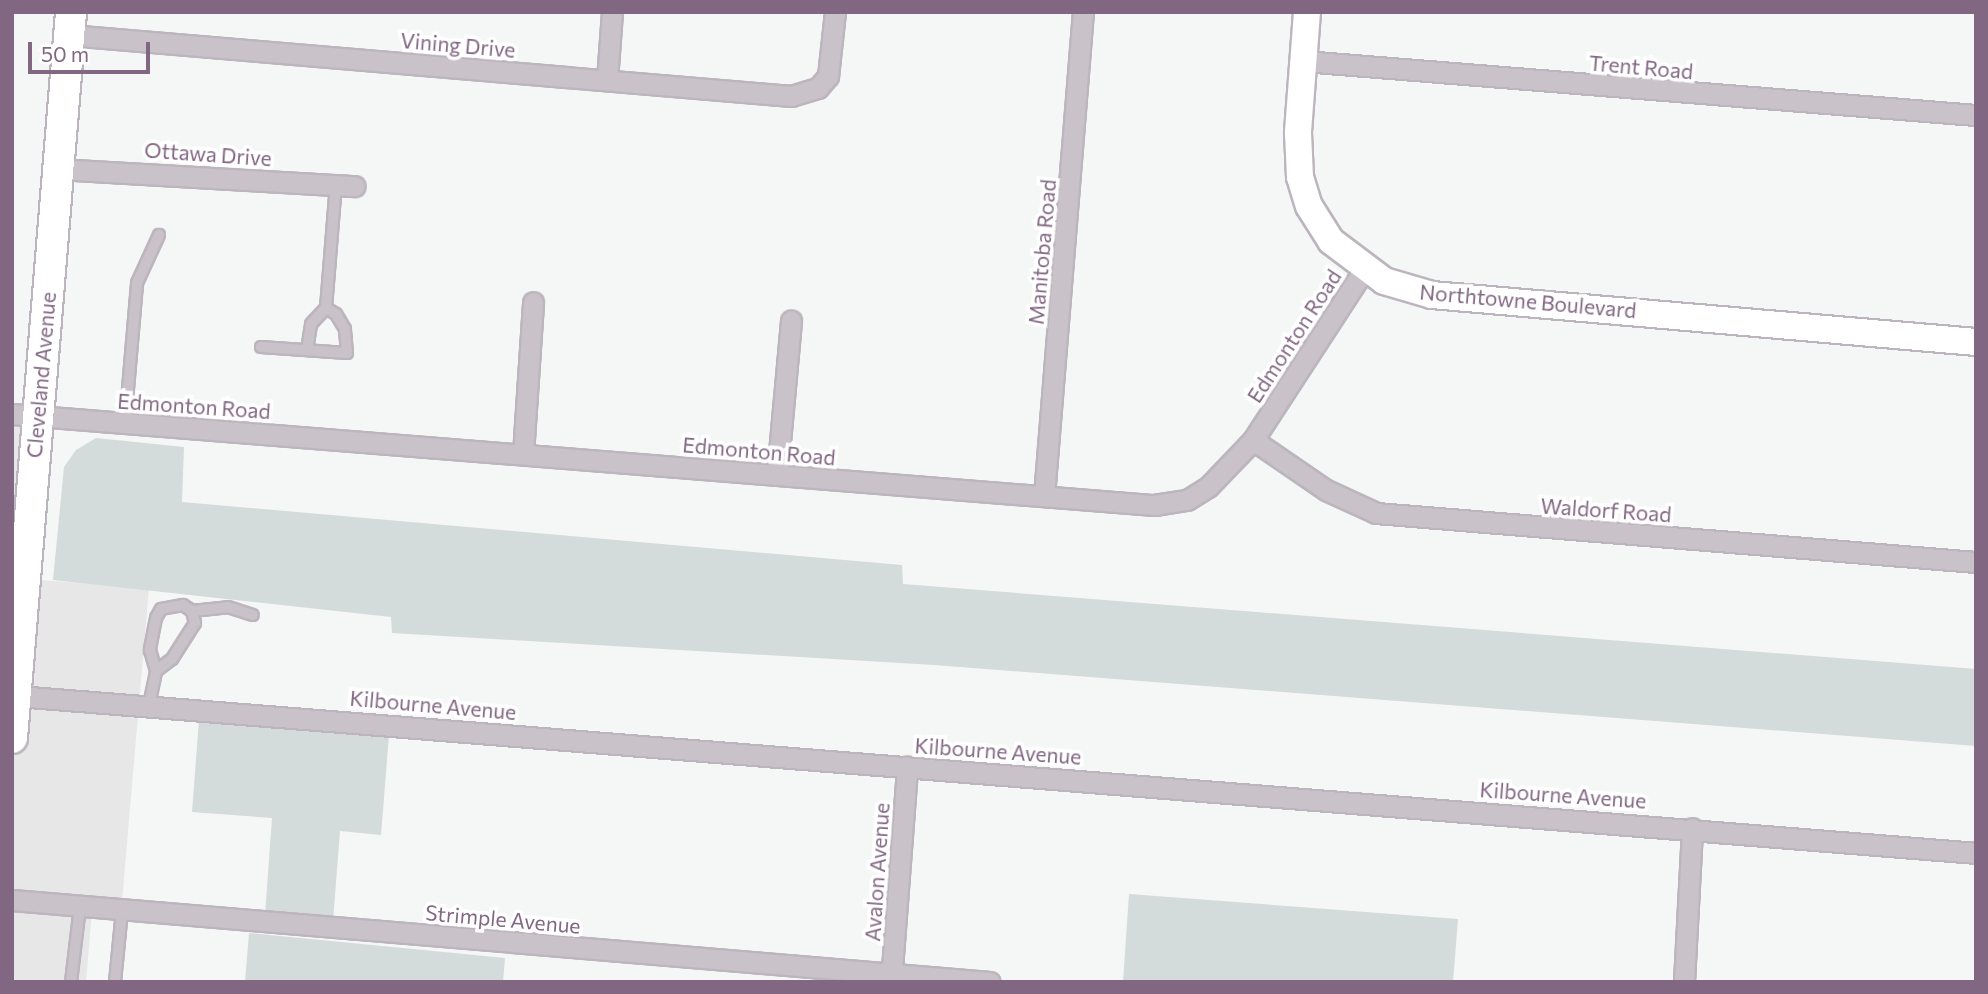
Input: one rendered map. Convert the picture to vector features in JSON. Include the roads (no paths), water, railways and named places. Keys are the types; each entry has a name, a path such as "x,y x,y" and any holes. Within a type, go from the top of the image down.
{"main road":[{"name":"Cleveland Avenue","path":"12,738 17,696 24,415 58,169 70,23"}],"street":[{"path":"607,80 612,12"},
{"name":"Vining Drive","path":"70,23 607,80 791,96 818,88 830,69 835,12"},
{"name":"Manitoba Road","path":"1044,496 1083,12"},
{"name":"Northtowne Boulevard","path":"1307,12 1298,133 1300,177 1309,206 1331,241 1364,270 1402,289 1432,295 1976,342"},
{"name":"Trent Road","path":"1303,61 1976,115"},
{"name":"Ottawa Drive","path":"58,169 345,185"},
{"name":"Edmonton Road","path":"24,415 1154,505 1186,500 1208,487 1253,440 1364,270"},
{"path":"523,454 533,302"},
{"path":"777,475 791,321"},
{"name":"Waldorf Road","path":"1253,440 1326,490 1376,513 1976,562"},
{"name":"Kilbourne Avenue","path":"17,696 1692,828 1976,853"},
{"name":"Avalon Avenue","path":"891,978 908,766"},
{"path":"1684,982 1692,828"},
{"name":"Strimple Avenue","path":"12,900 891,978 990,982"}],"lane":[{"path":"307,350 311,324 326,308 345,185"},
{"path":"125,424 137,283 159,235"},
{"path":"261,347 346,353 345,329 337,314 326,308"},
{"path":"149,705 156,671 150,649 156,618 161,609 173,605 192,611 228,607 253,615"},
{"path":"156,671 172,659 191,632 192,611"},
{"path":"71,982 79,907"},
{"path":"115,982 122,911"}]}
